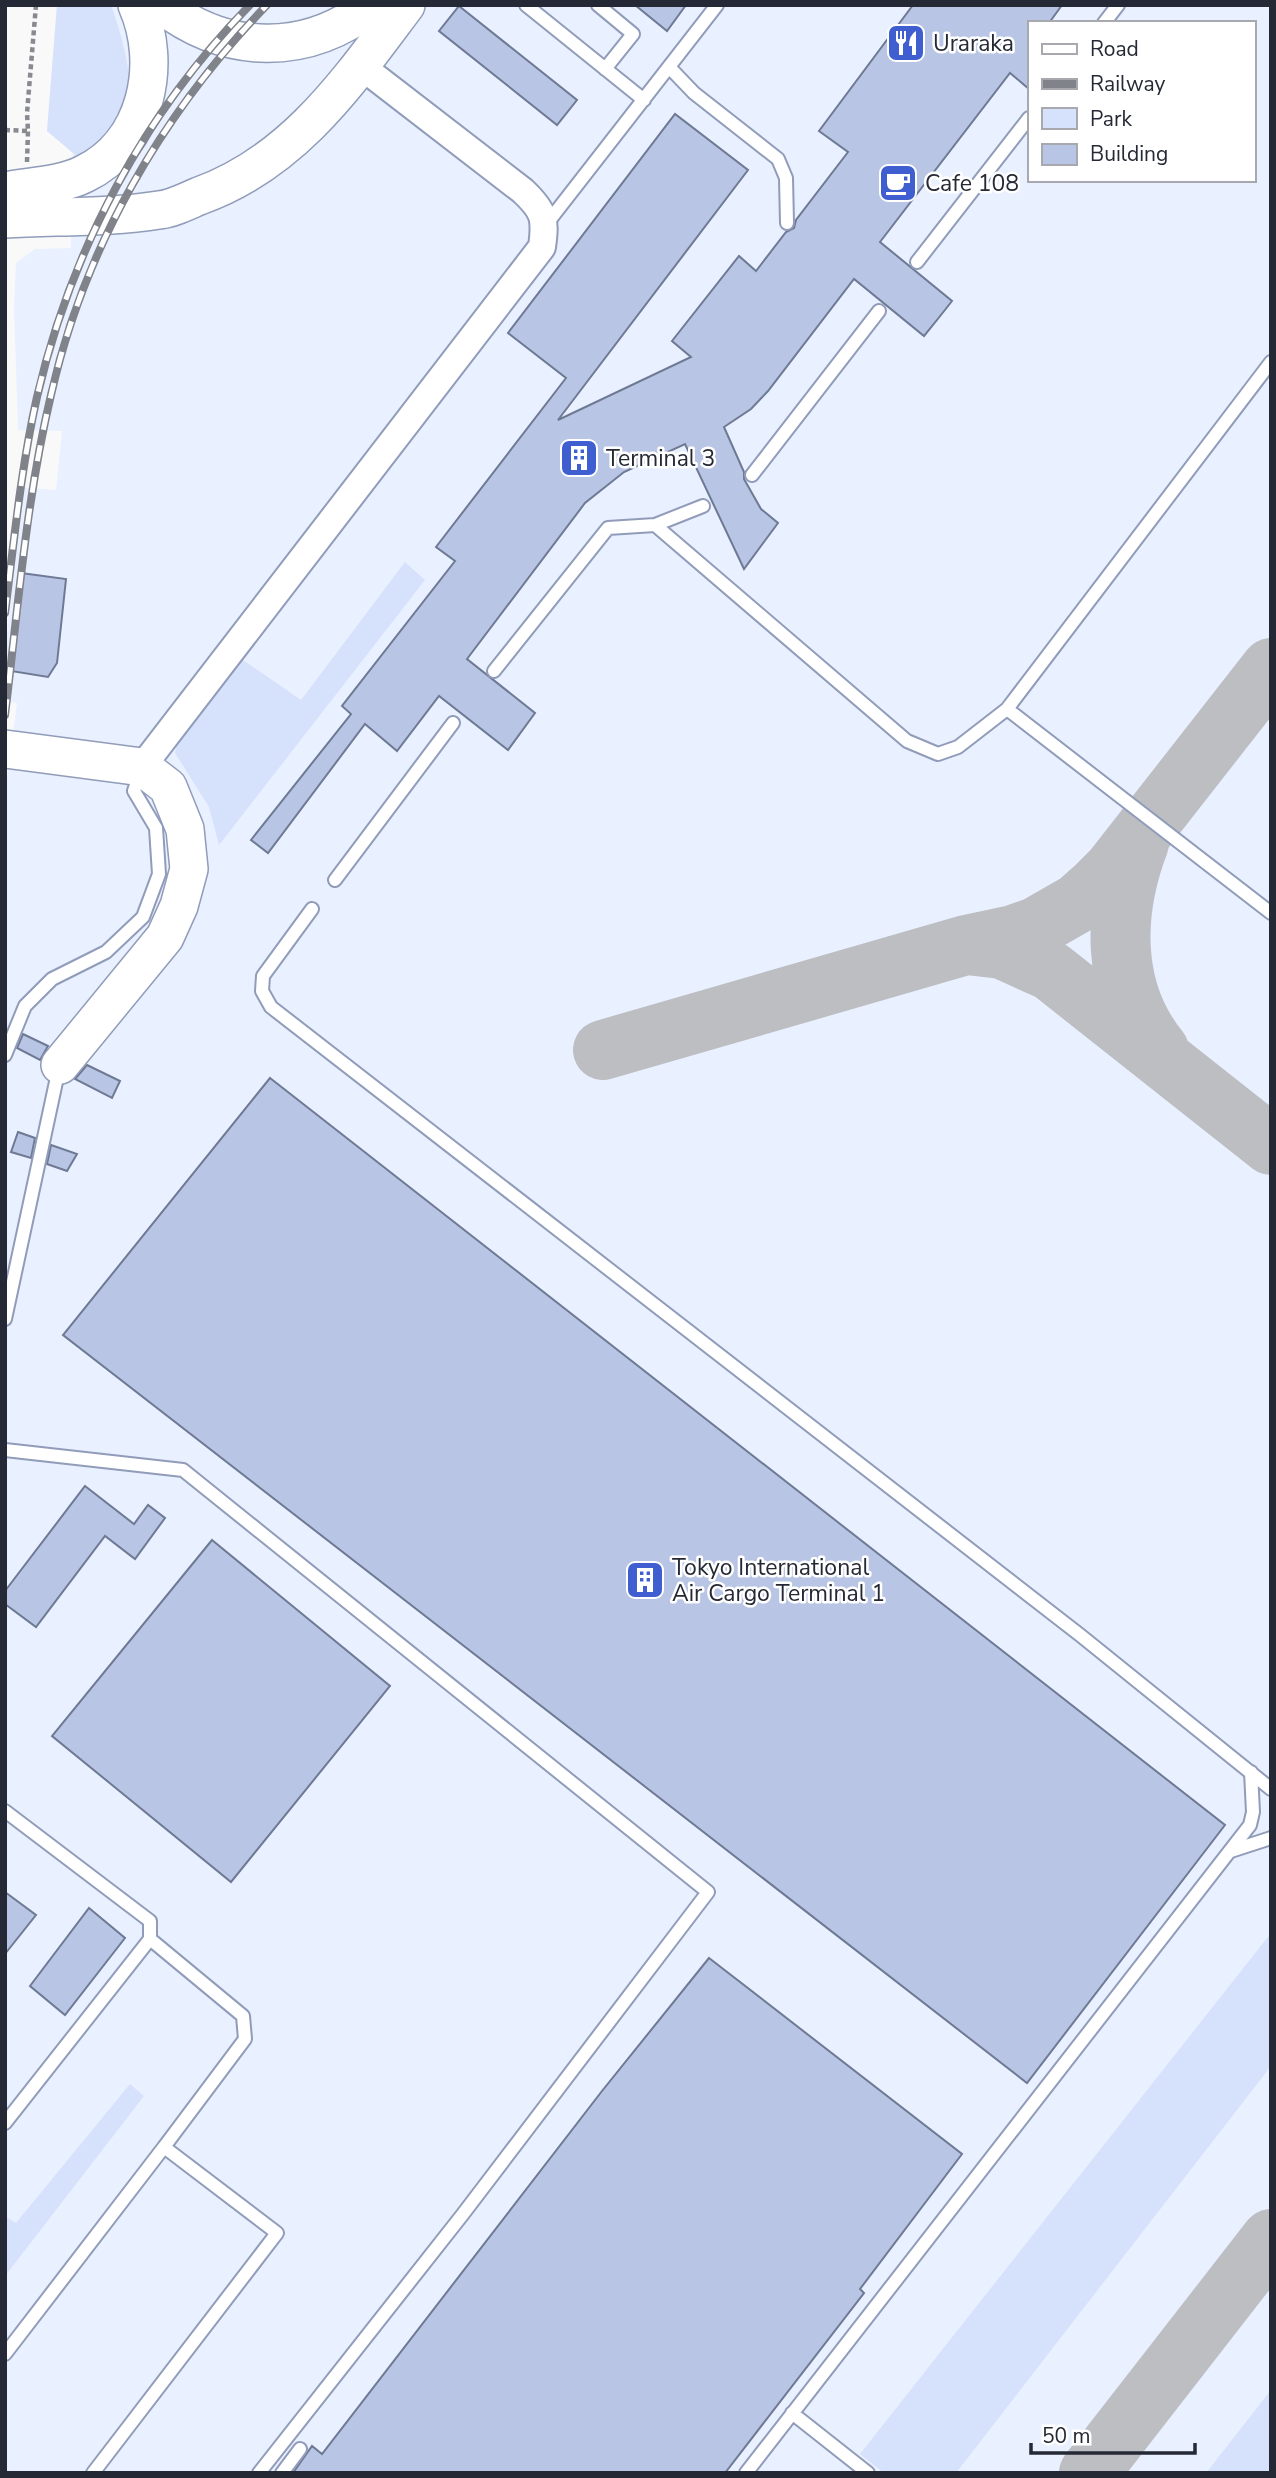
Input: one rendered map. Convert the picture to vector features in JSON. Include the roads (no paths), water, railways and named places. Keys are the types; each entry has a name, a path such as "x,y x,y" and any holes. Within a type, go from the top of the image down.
{"street":[{"path":"5,191 62,182 86,174 107,159 133,128 145,100 150,56 147,32 137,5"},
{"path":"162,5 179,19 226,40 274,43 323,34 372,5"},
{"path":"5,219 161,210 217,190 270,160 304,132 361,66 407,5"},
{"path":"142,766 542,247 545,226 540,208 523,191 361,66"},
{"path":"5,749 142,766 169,787 185,829 189,869 179,906 165,937 60,1065"}],"lane":[{"path":"526,5 644,100"},
{"path":"597,5 633,34 605,69"},
{"path":"545,226 717,5"},
{"path":"1106,21 1118,5"},
{"path":"670,68 694,93 778,159 786,178 787,223"},
{"path":"917,262 1028,119"},
{"path":"752,475 879,311"},
{"path":"655,526 907,741 938,754 958,747 1007,709 1271,362"},
{"path":"494,671 598,537 608,528 655,526 703,506"},
{"path":"1007,709 1271,913"},
{"path":"335,880 453,723"},
{"path":"5,1055 25,1006 52,979 107,953 143,917 159,874 156,828 134,791 142,766"},
{"path":"312,909 263,976 262,990 271,1007 1080,1635 1271,1789"},
{"path":"5,1319 60,1065"},
{"path":"5,1450 183,1470 708,1892 472,2203 259,2473"},
{"path":"746,2473 1250,1825 1253,1812 1251,1772"},
{"path":"5,1811 150,1921 150,1939 5,2123"},
{"path":"1231,1851 1271,1838"},
{"path":"5,2354 245,2039 243,2016 150,1939"},
{"path":"93,2473 277,2234 164,2147"},
{"path":"792,2413 868,2473"},
{"path":"282,2473 300,2449"}],"railway":[{"path":"5,613 31,424 52,342 70,289 91,237 145,138 177,91 250,5"},
{"path":"5,715 23,555 42,435 65,340 84,287 106,235 161,137 229,47 267,5"}],"place":[{"name":"Uraraka","path":"906,43"},
{"name":"Cafe 108","path":"898,183"},
{"name":"Terminal 3","path":"579,458"},
{"name":"Tokyo International Air Cargo Terminal 1","path":"645,1580"}]}
